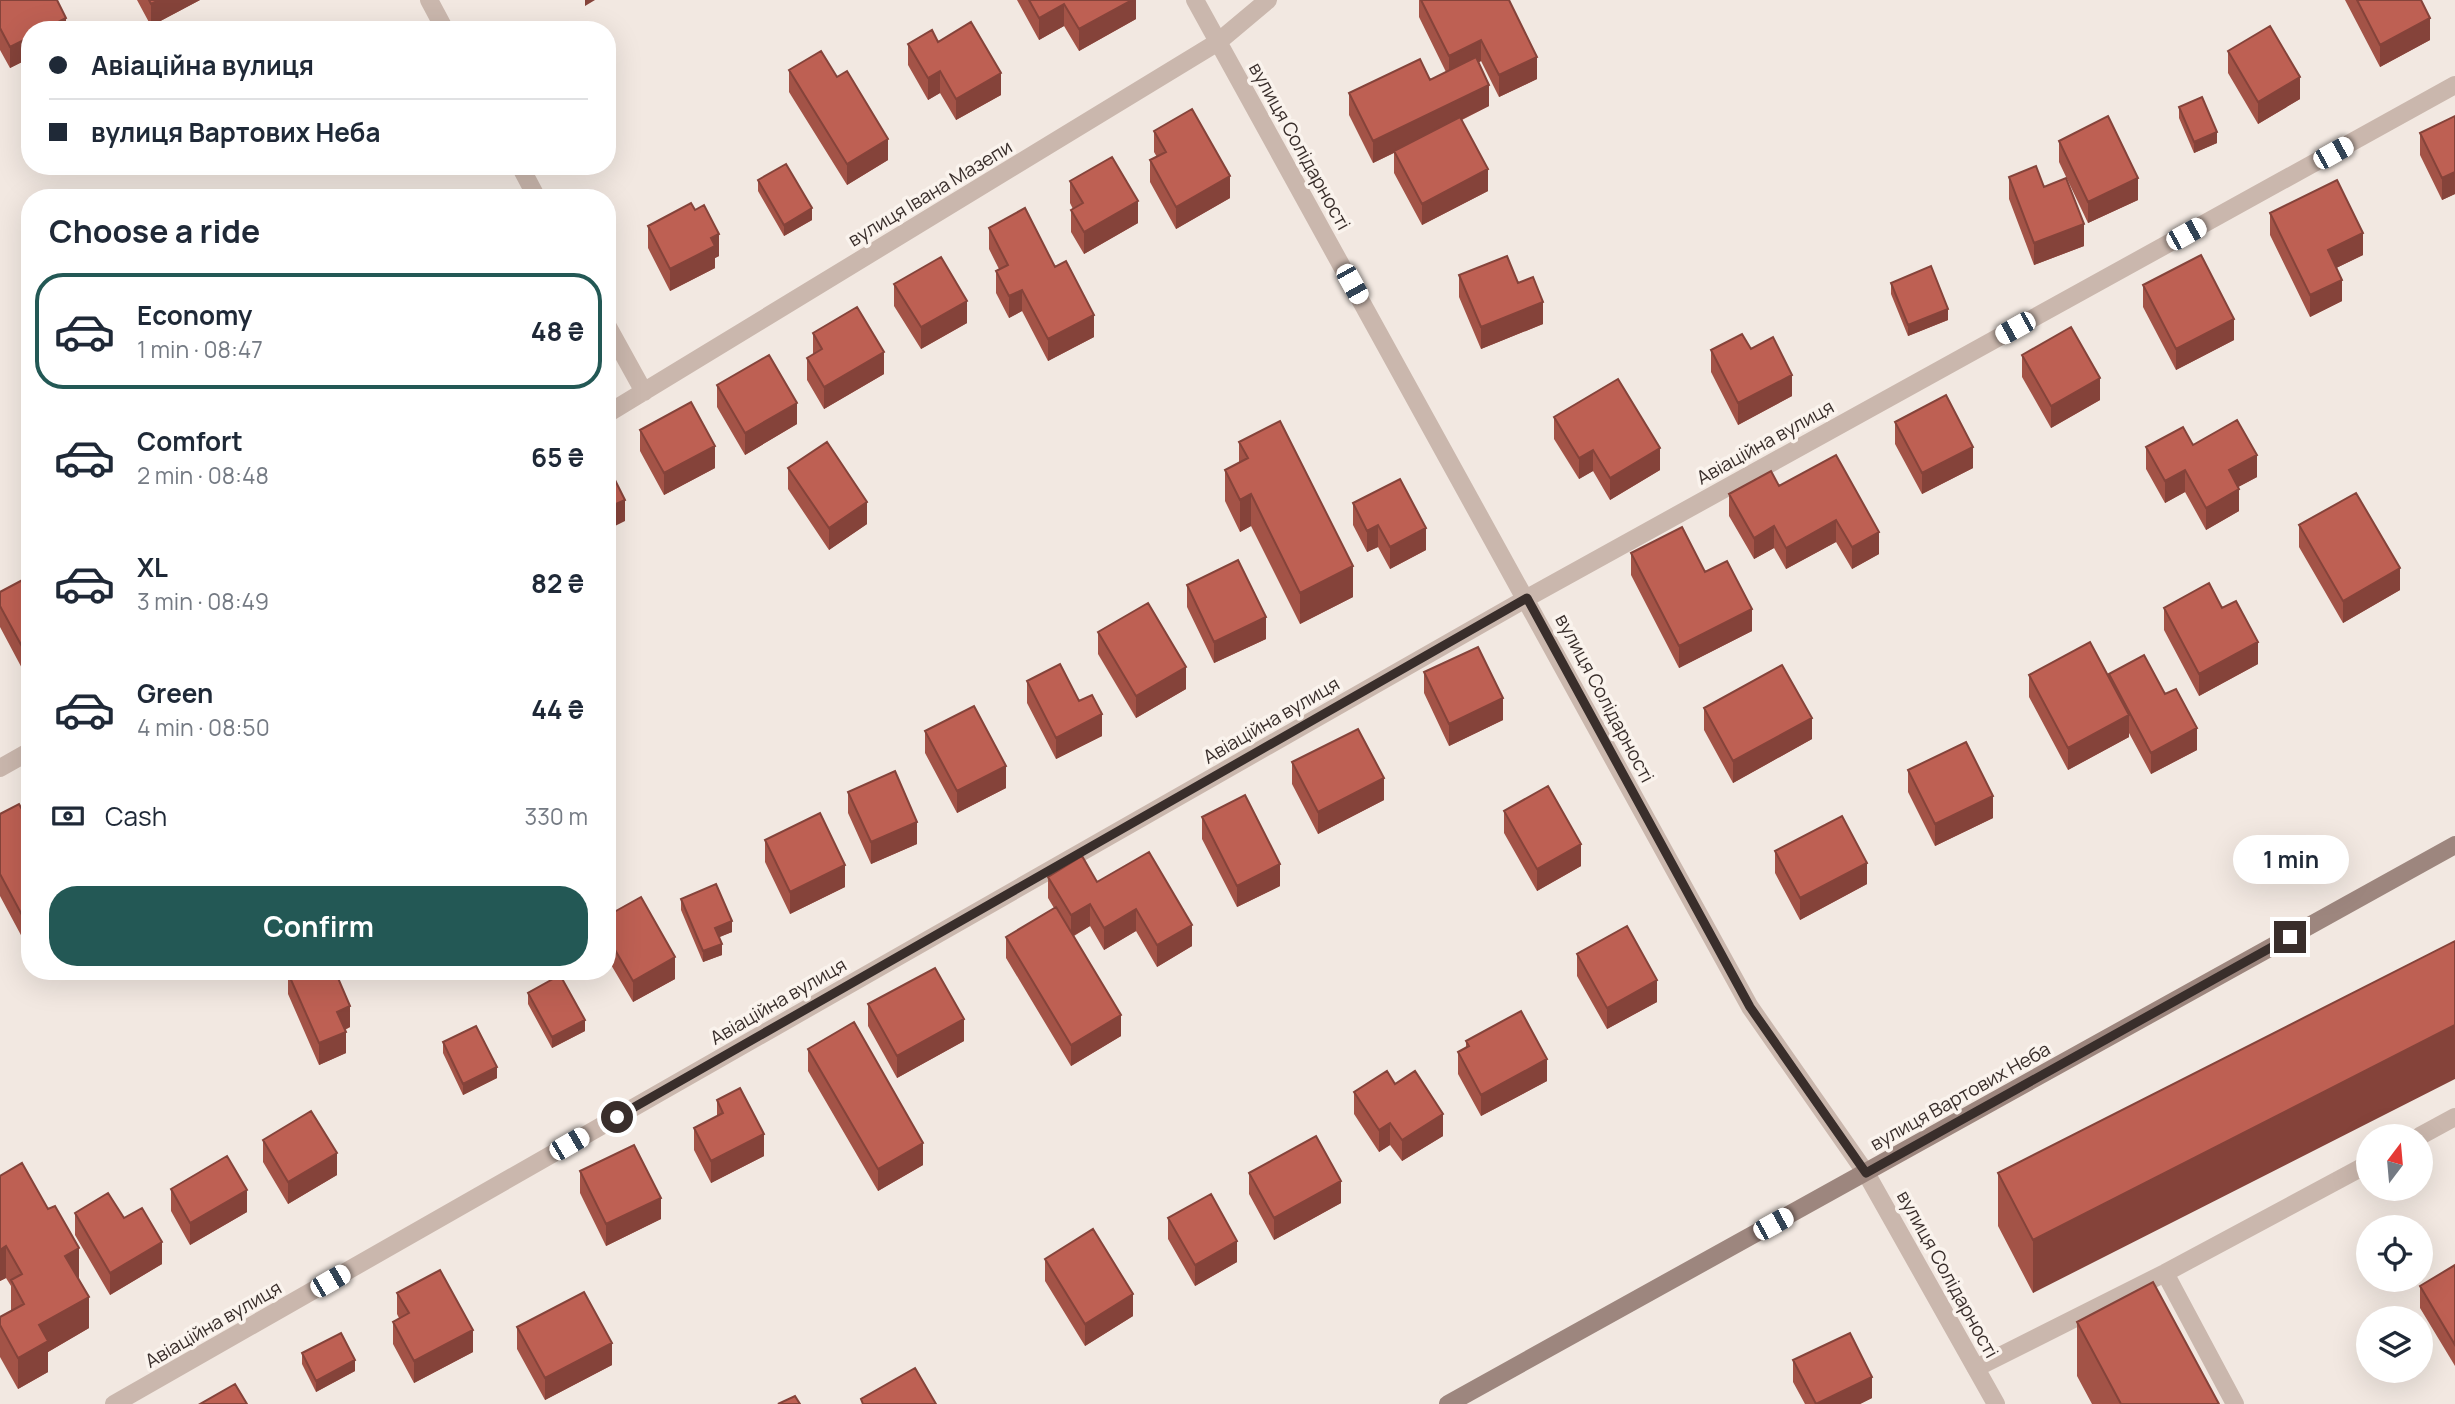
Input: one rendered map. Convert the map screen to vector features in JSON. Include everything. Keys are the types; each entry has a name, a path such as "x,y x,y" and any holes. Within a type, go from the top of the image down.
{"street":[{"path":"429,0 440,21"},
{"name":"вулиця Солідарності","path":"1195,0 1527,598 1750,1007 1866,1173 1996,1404"},
{"name":"вулиця Івана Мазепи","path":"616,409 1218,42 1268,0"},
{"name":"Авіаційна вулиця","path":"114,1404 1527,598 2455,85"},
{"path":"616,342 644,393"},
{"path":"0,768 21,756"},
{"name":"вулиця Вартових Неба","path":"1448,1404 2455,845"},
{"path":"2433,1129 2455,1117"},
{"path":"1976,1368 2165,1273 2356,1170"},
{"path":"2165,1273 2235,1404"}],"building":[{"path":"0,0 57,0 66,18 60,21 21,21 21,42 10,47 0,28"},
{"path":"1029,0 1132,0 1079,29 1064,4 1039,18"},
{"path":"1421,0 1509,0 1537,57 1499,75 1481,40 1449,56"},
{"path":"2357,0 2421,0 2430,18 2380,45"},
{"path":"971,22 1001,73 956,99 940,71 928,78 908,44 932,30 938,42"},
{"path":"2270,26 2300,77 2258,102 2228,51"},
{"path":"821,51 837,77 847,71 888,139 847,164 789,70"},
{"path":"1476,57 1489,85 1373,141 1349,93 1420,59 1430,80"},
{"path":"2202,97 2217,132 2194,142 2179,107"},
{"path":"1192,109 1230,176 1176,207 1150,160 1166,152 1154,131"},
{"path":"2108,116 2138,178 2088,202 2059,141"},
{"path":"2455,116 2455,172 2442,178 2420,133"},
{"path":"1460,117 1488,169 1422,204 1394,151"},
{"path":"1112,157 1138,201 1084,232 1071,210 1083,203 1070,181"},
{"path":"786,164 812,208 784,225 758,180"},
{"path":"2036,166 2044,187 2066,178 2084,224 2034,243 2009,177"},
{"path":"2337,180 2363,233 2328,250 2342,280 2310,295 2270,213"},
{"path":"691,203 695,210 704,205 719,234 711,238 715,246 670,269 648,226"},
{"path":"1025,208 1055,267 1066,261 1094,315 1048,339 1022,290 1009,296 996,271 1008,265 989,228"},
{"path":"2201,255 2234,319 2176,349 2143,285"},
{"path":"1507,256 1518,283 1533,277 1543,302 1481,327 1459,275"},
{"path":"941,257 967,301 921,327 894,284"},
{"path":"1931,266 1948,309 1908,325 1891,283"},
{"path":"857,307 884,352 824,387 807,358 822,349 813,333"},
{"path":"2071,327 2100,378 2051,406 2022,355"},
{"path":"1742,334 1751,349 1773,337 1792,375 1738,403 1711,350"},
{"path":"769,355 797,403 745,433 717,385"},
{"path":"1618,379 1660,448 1610,478 1593,450 1579,458 1554,417"},
{"path":"1946,395 1973,447 1922,473 1895,422"},
{"path":"691,402 715,446 664,473 640,430"},
{"path":"2237,420 2257,455 2229,470 2239,489 2206,508 2185,470 2165,481 2146,447 2183,427 2193,445"},
{"path":"1280,421 1353,566 1300,593 1251,494 1240,500 1225,470 1248,458 1239,442"},
{"path":"827,442 867,502 829,528 788,468"},
{"path":"1836,455 1879,532 1852,547 1836,520 1786,548 1774,526 1754,538 1729,494 1771,471 1779,486"},
{"path":"1400,479 1426,528 1390,547 1378,525 1367,531 1353,503"},
{"path":"616,482 625,500 616,504"},
{"path":"2356,493 2400,568 2343,601 2299,525"},
{"path":"1682,527 1705,572 1727,561 1752,609 1679,646 1631,553"},
{"path":"1238,560 1266,617 1214,642 1187,585"},
{"path":"21,581 21,645 0,606 0,592"},
{"path":"2209,583 2222,608 2236,601 2258,642 2199,674 2164,608"},
{"path":"1148,603 1186,667 1136,696 1098,632"},
{"path":"2090,642 2129,715 2068,748 2029,675"},
{"path":"1478,647 1503,698 1449,724 1424,672"},
{"path":"2144,655 2165,694 2176,689 2197,728 2151,753 2109,674"},
{"path":"1060,664 1079,701 1092,695 1102,714 1056,738 1027,681"},
{"path":"1782,665 1812,718 1733,761 1704,708"},
{"path":"974,706 1006,766 957,791 925,731"},
{"path":"1358,729 1384,778 1318,812 1292,762"},
{"path":"1966,742 1993,796 1935,824 1908,770"},
{"path":"895,771 917,822 871,842 848,792"},
{"path":"1548,786 1581,844 1537,869 1504,811"},
{"path":"1245,795 1280,864 1237,886 1202,817"},
{"path":"19,804 21,808 21,913 0,874 0,814"},
{"path":"820,813 845,865 790,892 765,840"},
{"path":"1842,816 1867,863 1800,898 1775,851"},
{"path":"1149,852 1192,925 1157,945 1136,909 1104,928 1090,904 1071,915 1048,877 1082,856 1097,882"},
{"path":"716,884 732,921 715,928 722,944 703,951 681,899"},
{"path":"641,897 675,957 633,981 616,952 616,911"},
{"path":"1056,907 1121,1015 1071,1045 1006,937"},
{"path":"1627,926 1657,980 1607,1008 1577,954"},
{"path":"2455,941 2455,1025 2033,1240 1998,1173"},
{"path":"935,968 964,1019 897,1056 868,1004"},
{"path":"291,980 339,980 350,1006 337,1012 346,1032 319,1043"},
{"path":"551,980 563,980 585,1020 552,1037 528,993"},
{"path":"1521,1011 1547,1059 1481,1095 1458,1052 1469,1046 1466,1041"},
{"path":"854,1022 923,1143 878,1169 808,1049"},
{"path":"476,1026 497,1067 463,1084 443,1042"},
{"path":"1387,1071 1395,1084 1415,1071 1443,1114 1402,1140 1390,1123 1379,1130 1354,1092"},
{"path":"740,1088 764,1134 711,1161 694,1128 723,1113 717,1100"},
{"path":"311,1111 337,1153 288,1182 263,1140"},
{"path":"1316,1136 1341,1181 1274,1218 1249,1173"},
{"path":"634,1145 661,1198 606,1224 580,1171"},
{"path":"227,1156 247,1190 190,1223 171,1189"},
{"path":"22,1163 48,1209 55,1206 79,1248 65,1256 89,1297 39,1325 48,1341 18,1358 0,1325 0,1317 24,1304 11,1280 22,1274 6,1246 0,1250 0,1176"},
{"path":"108,1193 124,1218 142,1208 162,1242 110,1273 75,1213"},
{"path":"1211,1194 1237,1241 1195,1265 1168,1218"},
{"path":"1093,1229 1133,1294 1085,1324 1045,1259"},
{"path":"2455,1265 2455,1345 2424,1292 2433,1292 2433,1278"},
{"path":"440,1270 473,1330 414,1361 393,1322 409,1313 397,1293"},
{"path":"2153,1282 2219,1404 2121,1404 2077,1322"},
{"path":"584,1292 612,1343 545,1378 517,1327"},
{"path":"341,1333 355,1360 316,1381 302,1353"},
{"path":"1850,1333 1872,1377 1816,1404 1793,1360"},
{"path":"915,1368 936,1404 863,1404 861,1399"},
{"path":"235,1384 247,1404 200,1404"},
{"path":"795,1396 800,1404 778,1404"}],"route":[{"path":"617,1117 1527,598 1750,1007 1866,1173 2290,937"}]}
